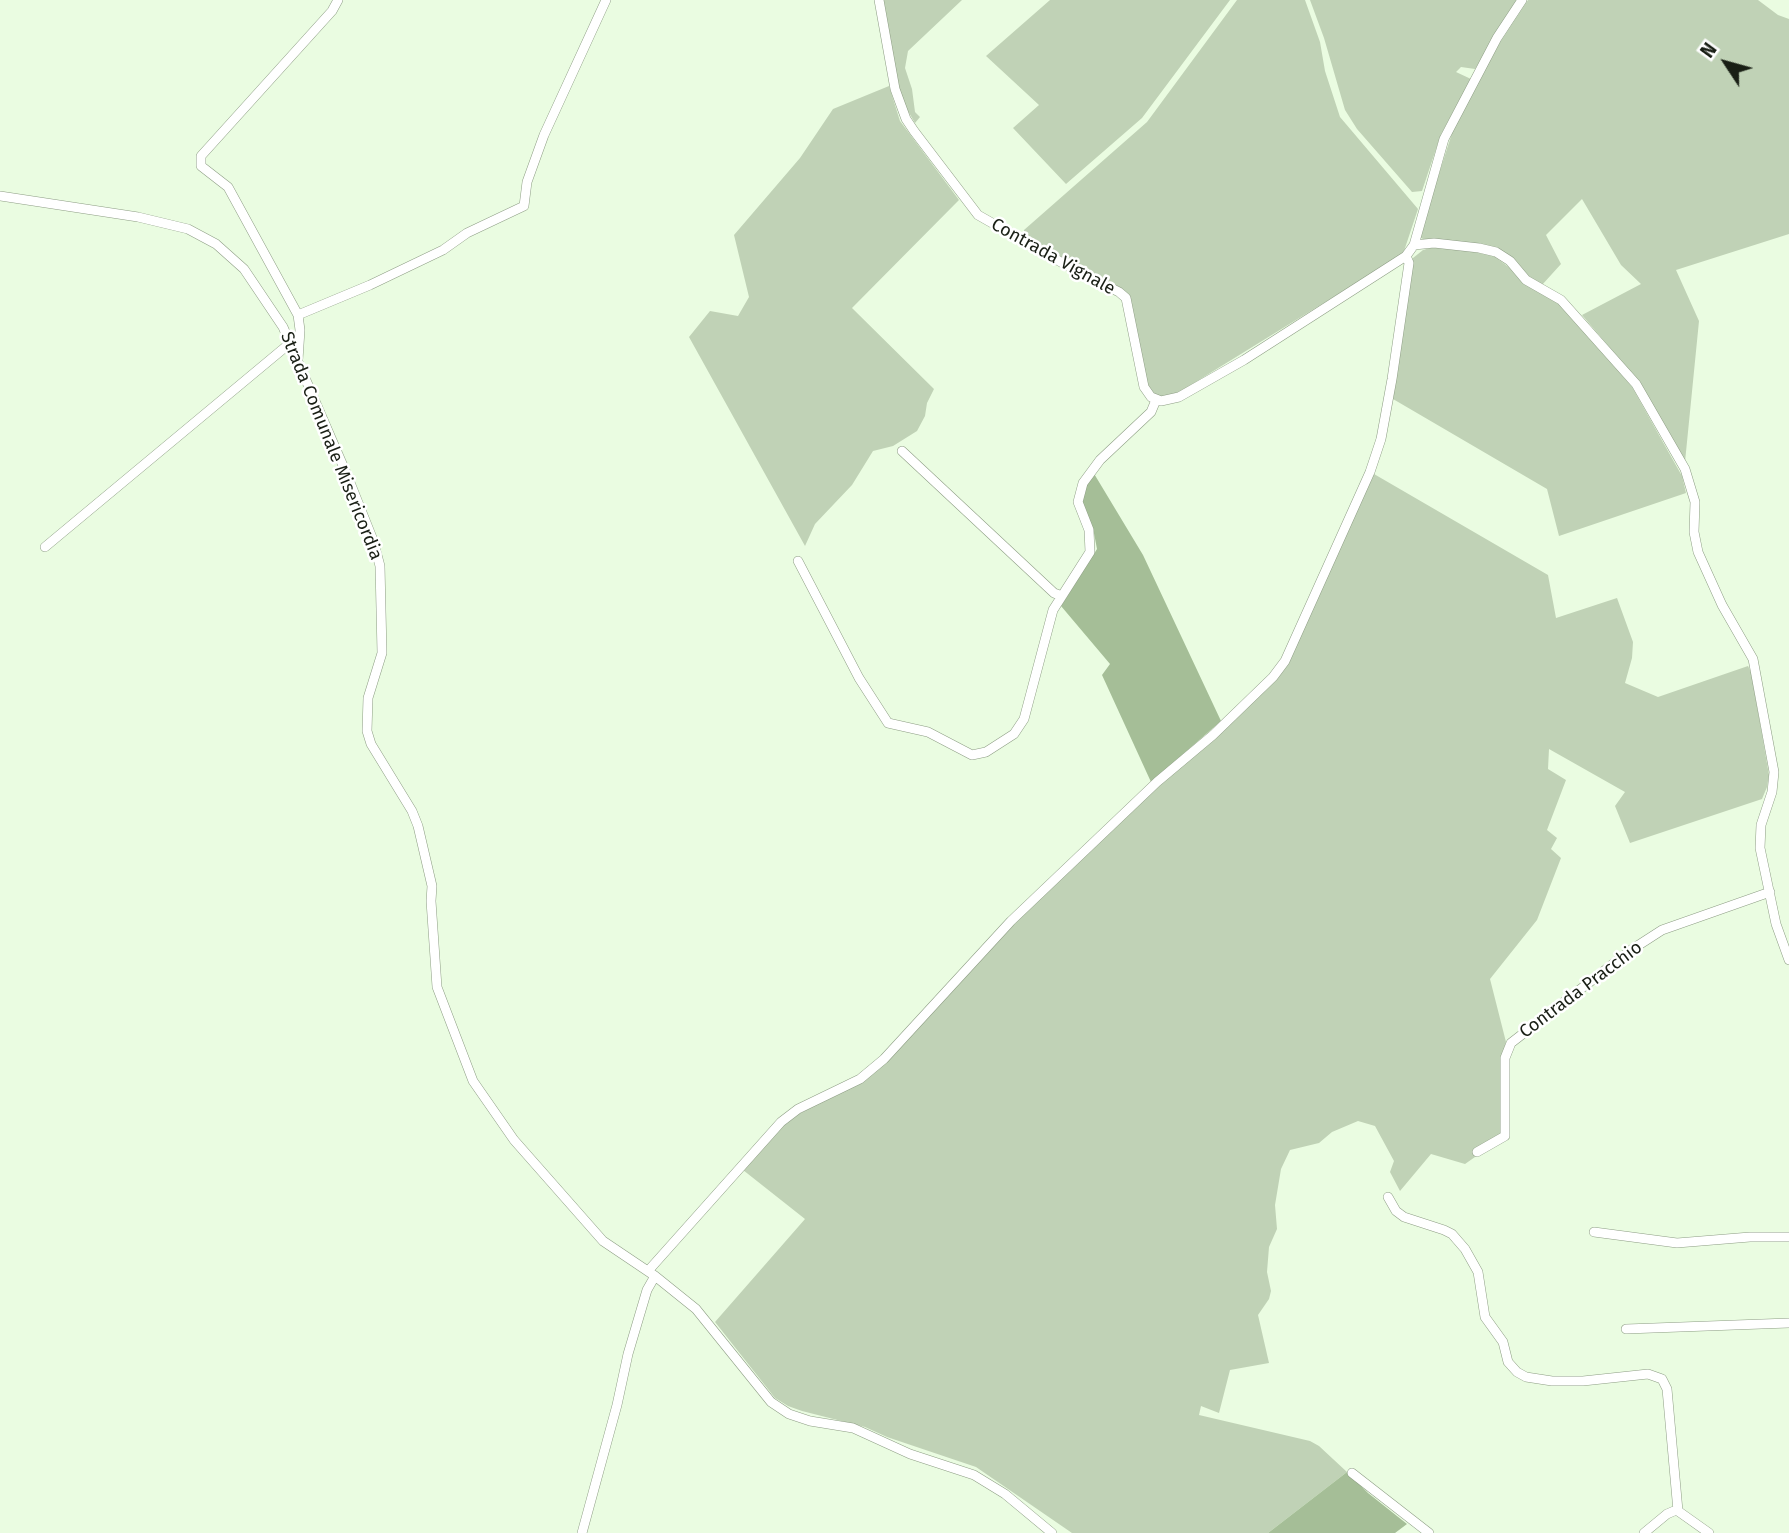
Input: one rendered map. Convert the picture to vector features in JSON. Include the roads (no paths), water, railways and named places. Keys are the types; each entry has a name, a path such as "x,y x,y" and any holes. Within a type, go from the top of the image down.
{"street":[{"path":"298,362 298,316 228,187 201,166 201,156 332,11 338,0"},
{"path":"298,316 443,250 467,233 524,206 527,182 544,135 606,0"},
{"name":"Contrada Vignale","path":"879,0 895,89 914,131 978,215 1126,298 1144,387 1156,400"},
{"path":"798,561 859,678 888,723 928,732 972,755 986,752 1014,734 1020,727 1029,705 1050,619 1090,552 1089,530 1079,502 1083,483 1100,460 1151,412 1156,400 1168,401 1179,397 1211,379 1406,256 1413,245 1444,139 1497,38 1522,0"},
{"name":"Strada Comunale Misericordia","path":"0,196 138,217 188,229 216,244 249,275 283,327 312,390 332,445 373,540 380,566 382,653 368,698 367,731 371,744 412,811 418,826 432,886 437,986 473,1081 514,1140 603,1241 651,1273 696,1309 771,1402 789,1414 810,1421 853,1428 910,1454 974,1475 1005,1494 1052,1533"},
{"path":"1413,245 1434,243 1496,252 1510,261 1526,280 1561,300 1636,384 1685,469 1695,502 1695,543 1722,605 1750,650 1765,718 1774,783 1759,836 1776,924 1789,960"},
{"path":"582,1533 651,1273 781,1122 798,1109 860,1079 884,1059 1011,921 1147,791 1213,735 1273,677 1285,661 1370,472 1381,439 1409,263 1406,256"},
{"path":"45,547 289,344"},
{"path":"902,451 1054,593 1062,596"},
{"name":"Contrada Pracchio","path":"1478,1153 1505,1136 1505,1058 1511,1043 1631,950 1662,930 1770,892"},
{"path":"1388,1197 1396,1211 1404,1217 1452,1234 1465,1249 1478,1272 1485,1317 1503,1342 1508,1362 1517,1372 1526,1377 1552,1381 1583,1381 1648,1374 1662,1380 1667,1390 1678,1511"},
{"path":"1594,1231 1677,1243 1789,1237"},
{"path":"1626,1329 1789,1323"},
{"path":"1352,1473 1429,1533"},
{"path":"1644,1533 1667,1514 1678,1511 1710,1533"}]}
